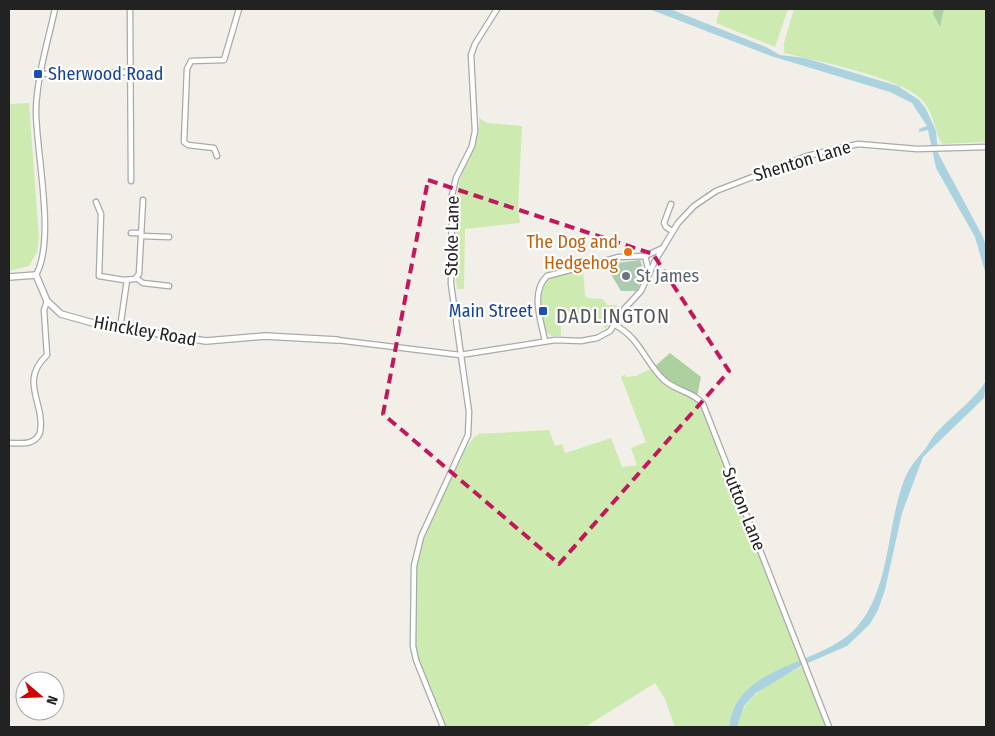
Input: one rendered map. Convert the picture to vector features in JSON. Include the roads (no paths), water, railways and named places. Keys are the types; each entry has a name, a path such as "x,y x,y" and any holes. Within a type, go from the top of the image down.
{"street":[{"path":"9,443 30,443 40,433 34,372 39,362 47,355 44,310 46,301 36,275 42,263 45,240 36,109 41,74 55,9"},
{"path":"130,9 131,181"},
{"path":"217,156 214,148 188,145 184,142 187,69 191,61 224,60 239,9"},
{"name":"Stoke Lane","path":"443,727 416,660 413,646 414,566 421,537 468,435 469,412 451,284 452,195 456,178 472,146 475,131 471,55 497,9"},
{"path":"41,74 129,72"},
{"name":"Shenton Lane","path":"649,273 672,231 694,206 716,191 807,156 858,144 930,149 986,147"},
{"path":"136,278 139,272 143,200"},
{"path":"96,202 102,214 99,276 127,280 136,278 143,283 169,286"},
{"path":"672,204 664,223 672,231"},
{"path":"663,207 669,210"},
{"path":"131,232 169,237"},
{"path":"645,256 649,273 641,291 625,308 615,325 606,335 590,340 545,341 537,297 539,287 546,276 619,257 645,256 663,248"},
{"path":"9,276 36,275"},
{"path":"120,328 127,280"},
{"name":"Hinckley Road","path":"46,301 61,314 120,328 206,341 265,336 337,340 460,355 545,341"},
{"name":"Sutton Lane","path":"615,325 634,338 664,380 674,387 697,396 703,404 829,727"}],"water":[{"path":"649,9 670,9 766,47 780,55 805,58 898,86 919,100 926,109 936,131 938,153 983,237 986,246 986,275 975,237 936,168 928,130 919,132 919,129 927,126 912,103 890,92 771,56"},
{"path":"986,381 984,398 923,457 902,513 885,590 878,610 870,624 847,646 801,666 756,693 744,706 737,727 729,727 735,707 746,691 761,679 778,670 836,644 852,632 864,617 874,600 880,581 897,501 906,475 936,433 970,401"}],"place":[{"name":"Sherwood Road","path":"38,74"},
{"name":"The Dog and Hedgehog","path":"628,252"},
{"name":"St James","path":"626,276"},
{"name":"Main Street","path":"543,311"}],"district":[{"name":"DADLINGTON","path":"613,316"}]}
